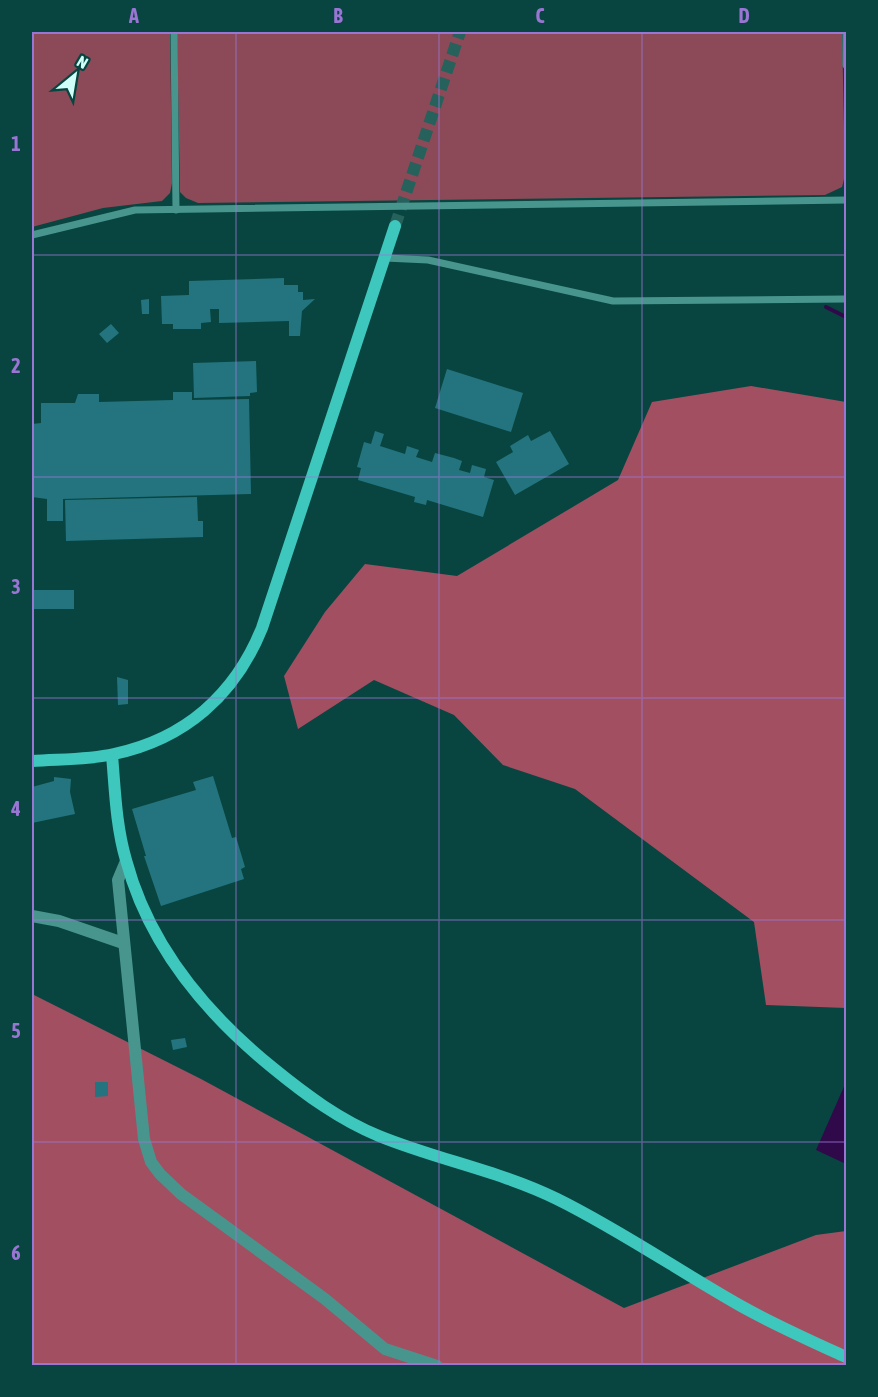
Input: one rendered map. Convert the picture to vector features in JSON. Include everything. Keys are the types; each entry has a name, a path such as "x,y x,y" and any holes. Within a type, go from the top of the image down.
{"street":[{"path":"32,761 112,755 144,746 173,734 200,716 223,695 253,651 395,226"},
{"path":"112,755 116,809 126,861 161,945 183,978 220,1022 249,1048 325,1108 378,1136 546,1194 578,1209 742,1306 846,1356"},
{"path":"126,861 118,880 123,943 144,1139 152,1162 160,1174 181,1194 325,1299 385,1349 437,1365"},
{"path":"32,916 59,921 123,943"}],"lane":[{"path":"174,32 176,210"},
{"path":"846,32 846,65"},
{"path":"32,235 135,210 846,200"},
{"path":"385,258 428,260 612,301 846,299"}],"shaded area":[{"path":"32,32 170,32 172,183 170,193 162,201 103,208 32,227"},
{"path":"177,32 842,32 845,175 842,187 825,195 198,203 186,198 180,192"},
{"path":"751,386 846,402 846,1008 766,1005 754,922 575,789 503,765 454,715 374,680 298,729 284,676 325,612 365,564 457,576 618,480 652,402"},
{"path":"32,994 201,1079 624,1308 816,1235 846,1231 846,1365 32,1365"},
{"path":"846,1082 846,1164 816,1150"}],"building":[{"path":"284,278 284,285 298,285 298,292 303,292 303,300 315,299 302,311 300,336 289,336 289,321 219,323 219,309 210,309 211,322 201,323 201,329 173,329 173,324 162,324 161,296 189,295 189,281"},
{"path":"149,299 149,314 142,314 141,300"},
{"path":"111,324 119,333 107,343 99,334"},
{"path":"256,361 257,392 250,393 250,396 194,398 193,363"},
{"path":"447,369 523,393 511,432 435,408"},
{"path":"173,392 192,392 192,400 249,399 251,494 63,499 63,521 47,521 47,499 32,497 32,424 41,423 41,403 75,403 78,394 99,394 99,402 173,400"},
{"path":"375,431 384,434 380,446 405,454 407,446 419,450 416,457 432,462 435,453 454,458 462,461 459,470 470,473 472,465 486,469 484,477 494,480 483,517 427,500 426,505 414,502 415,497 358,480 361,468 357,467 364,442 371,444"},
{"path":"550,431 569,464 515,495 496,462 513,452 510,446 528,435 531,441"},
{"path":"197,497 198,521 203,521 203,537 66,541 65,500"},
{"path":"32,590 74,590 74,609 32,609"},
{"path":"117,677 128,680 128,704 118,705"},
{"path":"213,776 232,838 236,837 245,867 241,869 244,879 161,906 144,856 146,856 132,809 196,790 193,782"},
{"path":"54,777 71,779 70,792 75,814 32,823 32,787 54,781"},
{"path":"185,1038 187,1047 173,1050 171,1040"},
{"path":"95,1082 108,1082 108,1096 95,1097"}],"waterway":[{"path":"826,307 846,317"}],"tunnel":[{"path":"395,226 460,32"}]}
